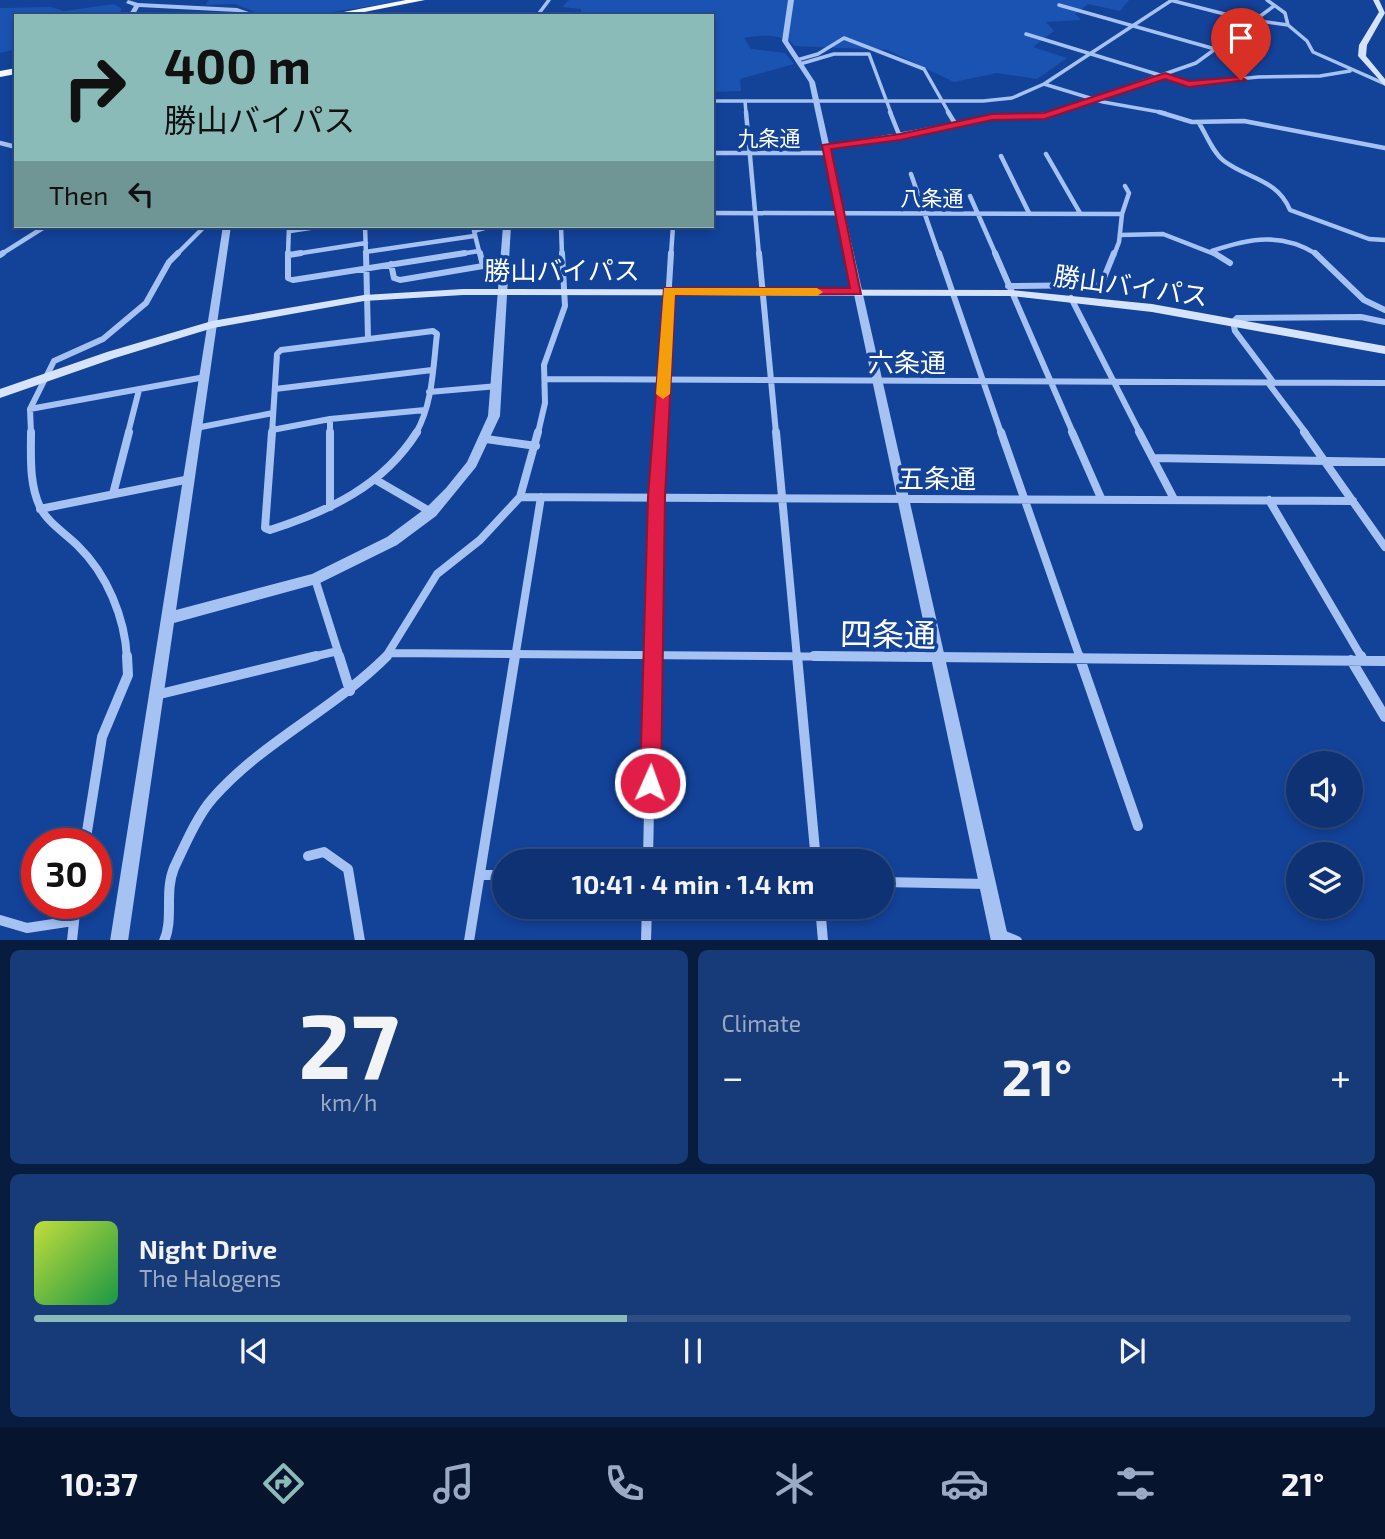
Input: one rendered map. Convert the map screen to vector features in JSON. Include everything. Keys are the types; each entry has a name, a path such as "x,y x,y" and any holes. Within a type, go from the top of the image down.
{"highway":[{"path":"339,14 421,0"},
{"path":"354,14 435,0"}],"main road":[{"path":"1376,0 1382,12 1363,45 1362,56 1385,84"},
{"name":"勝山バイパス","path":"0,394 46,376 212,325 366,298 505,291 1009,290 1233,322 1385,351"}],"street":[{"path":"791,0 790,22 784,36 812,82 1000,937 1017,940"},
{"path":"714,101 1000,100 1044,84 1171,0 1252,21 1288,25"},
{"path":"1267,0 1284,13 1288,25 1307,41 1313,52 1350,71 1385,84"},
{"path":"130,2 237,10 250,14"},
{"path":"1059,5 1215,49"},
{"name":"九条通","path":"714,153 826,150 992,117 1045,116 1196,63 1274,6"},
{"path":"1026,34 1189,84 1224,83 1258,77 1308,77 1350,71"},
{"path":"798,62 818,54 841,38 851,39 924,69 956,125"},
{"path":"798,62 834,54 869,54 900,137"},
{"path":"1044,84 1095,99 1144,107 1199,123 1244,121 1385,148"},
{"path":"745,101 815,849"},
{"path":"1199,123 1222,160 1269,183 1284,196 1290,210 1369,239 1385,240"},
{"path":"1046,154 1080,213"},
{"path":"1000,156 1029,213"},
{"path":"911,174 1138,825"},
{"path":"1009,290 1101,285 1120,235 1122,214 1129,193 1125,187"},
{"path":"970,195 1101,498"},
{"name":"八条通","path":"714,213 1122,214"},
{"path":"0,255 43,228"},
{"path":"88,828 102,737 128,675 126,635 108,587 88,555 40,509 32,478 30,410 54,361 103,339 146,303 169,262 203,228"},
{"path":"119,940 227,228"},
{"path":"290,228 288,278 293,280 479,251"},
{"path":"365,228 364,268 368,338"},
{"path":"390,264 394,278 400,280 483,265 474,236 476,228"},
{"path":"167,619 315,579 392,541 430,512 472,464 486,439 494,416 505,291 507,228"},
{"path":"164,940 170,928 167,905 173,871 211,800 247,764 350,691 390,653 438,574 480,540 520,497 536,446 545,403 544,365 563,318 565,291 561,228"},
{"path":"648,849 655,654 656,497 673,228"},
{"path":"1120,235 1151,233 1213,251 1230,263"},
{"path":"365,252 474,236"},
{"path":"1213,251 1258,238 1297,242 1327,260 1368,304 1385,310"},
{"path":"289,255 366,243"},
{"path":"1071,298 1174,499"},
{"path":"1385,322 1360,317 1237,318 1233,322 1236,331 1271,384 1385,547"},
{"path":"433,331 437,334 432,370 419,429 376,480 330,507 297,522 270,530 265,528 277,354 281,349 433,331"},
{"path":"275,389 330,380 432,370"},
{"path":"30,410 205,377"},
{"name":"六条通","path":"545,379 1385,383"},
{"path":"429,392 498,386"},
{"path":"113,494 139,390"},
{"path":"272,430 330,419 425,410"},
{"path":"196,428 273,413"},
{"path":"330,419 330,507"},
{"path":"486,439 536,446"},
{"path":"1153,458 1385,462"},
{"path":"40,509 190,479"},
{"path":"376,480 430,512"},
{"name":"五条通","path":"520,497 1353,501"},
{"path":"469,940 541,497"},
{"path":"1269,500 1363,660"},
{"path":"315,579 350,691"},
{"path":"156,695 338,651"},
{"name":"四条通","path":"390,653 1385,661"},
{"path":"1351,660 1385,717"},
{"path":"308,856 324,852 348,869 360,940"},
{"path":"480,874 492,874"},
{"path":"894,882 988,884"},
{"path":"646,940 647,919"},
{"path":"821,919 823,940"},
{"path":"0,920 32,929 74,921 72,940"}],"shaded area":[{"path":"209,0 410,0 319,14 260,14 235,4 205,5"},
{"path":"569,0 1129,0 1120,11 1088,4 1075,14 1081,20 1046,22 1054,31 1033,47 1067,58 1037,79 997,73 954,82 888,50 795,46 778,37 764,36 744,38 751,49 785,53 794,64 740,79 741,91 714,92 714,14 580,14 581,9 562,7"},
{"path":"114,4 122,9 119,14 14,14 14,50 0,53 0,8 51,7 64,11"}],"slow traffic":[{"path":"663,394 668,291 817,292"}],"route":[{"path":"650,783 655,654 656,497 668,291 857,292 825,147 900,137 992,117 1045,116 1165,76 1185,84 1241,80"}]}
